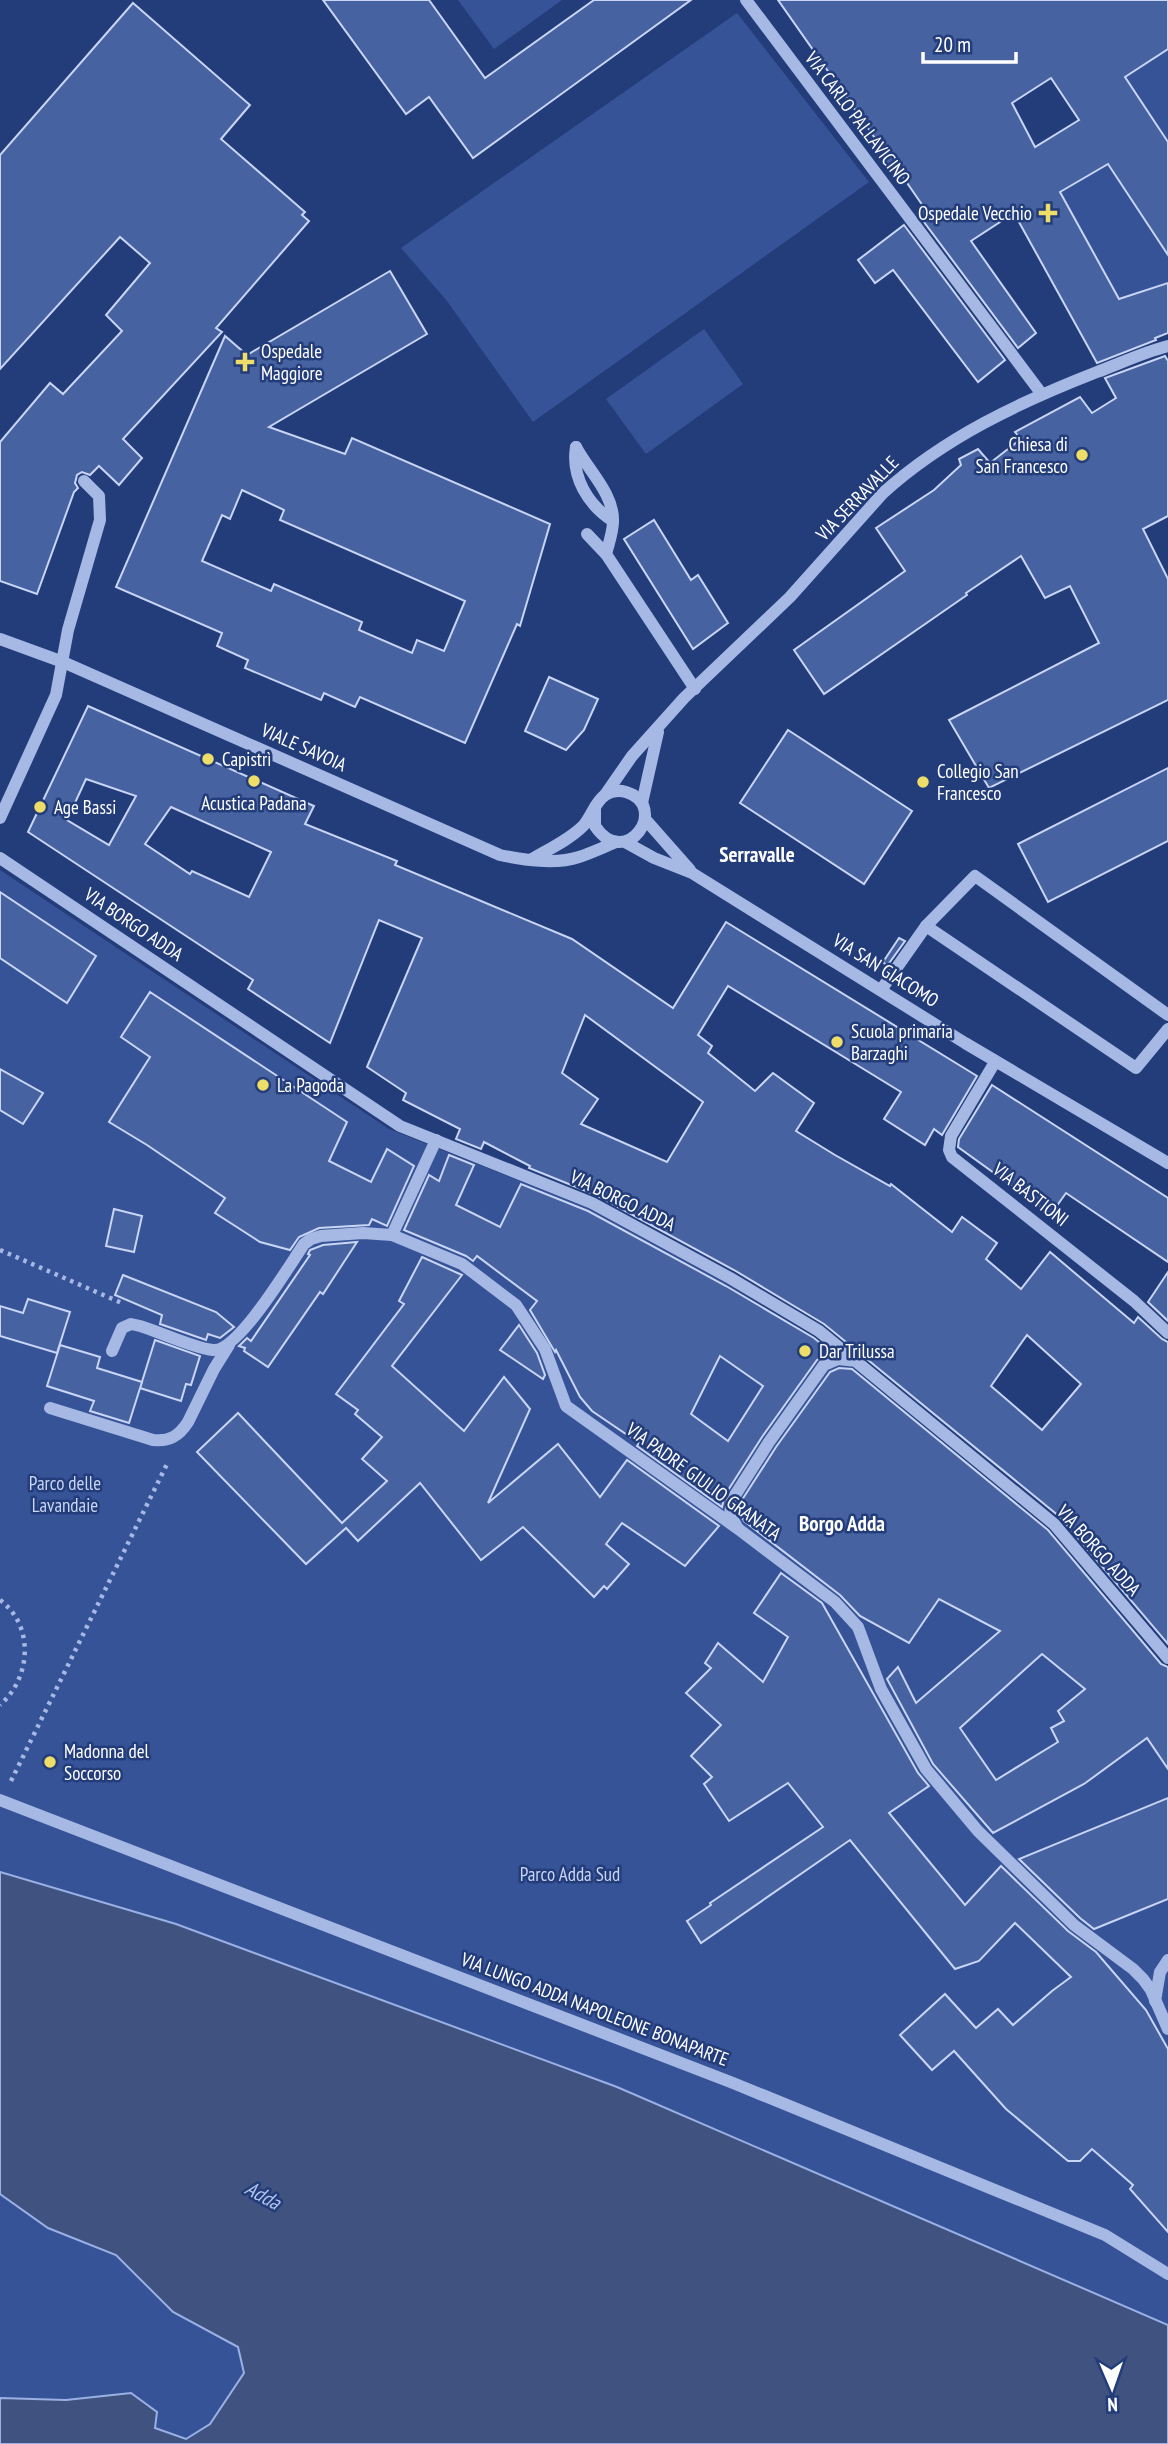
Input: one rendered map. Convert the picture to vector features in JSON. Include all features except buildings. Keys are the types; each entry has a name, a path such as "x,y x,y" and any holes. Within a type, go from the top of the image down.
{"street":[{"name":"VIA CARLO PALLAVICINO","path":"746,0 1041,393"},
{"name":"VIA SERRAVALLE","path":"605,794 632,756 695,689 790,597 883,493 925,458 1041,393 1168,346"},
{"path":"606,554 613,521 609,499 576,447 574,468 577,478 595,506 613,521"},
{"path":"0,818 56,695 68,630 100,520 99,496 84,481"},
{"path":"587,534 606,554 695,689"},
{"name":"VIALE SAVOIA","path":"0,639 63,662 500,855 566,860 620,842"},
{"name":"VIA SERRAVALLE","path":"642,803 660,728"},
{"path":"532,859 582,826 605,794 622,790 630,793 642,803 645,819 639,833 620,842 607,839 595,826 595,809"},
{"name":"VIA SAN GIACOMO","path":"645,819 692,873"},
{"name":"VIA SAN GIACOMO","path":"620,842 692,873 995,1062 1168,1163"},
{"name":"VIA BORGO ADDA","path":"0,858 400,1126 592,1203 730,1278 819,1331 1054,1524 1168,1658"},
{"path":"881,990 926,926 975,876 1168,1014"},
{"path":"926,926 1136,1068 1168,1029"},
{"name":"VIA BASTIONI","path":"995,1062 951,1136 949,1150 952,1157 1134,1301 1168,1333"},
{"path":"392,1235 436,1140"},
{"name":"VIA PADRE GIULIO GRANATA","path":"230,1345 259,1311 303,1244 311,1238 363,1233 392,1235 463,1264 516,1305 545,1349 566,1406 835,1602 858,1628 881,1689 926,1769 978,1831 1074,1925 1133,1969 1151,1990 1168,2029"},
{"path":"112,1351 122,1328 131,1324 214,1350 230,1345"},
{"path":"50,1408 153,1440 170,1440 183,1430 214,1369 230,1345"},
{"path":"737,1528 730,1514 732,1500 824,1365 838,1359 857,1361"},
{"name":"VIA LUNGO ADDA NAPOLEONE BONAPARTE","path":"1,1800 733,2084 1105,2235 1168,2274"},
{"path":"1155,2001 1160,1972 1168,1960"}],"path":[{"path":"0,1250 121,1302 128,1310 131,1324"},
{"path":"1,1800 169,1460 170,1440"},
{"path":"0,1600 16,1617 25,1652 19,1683 0,1705"}],"green space":[{"path":"458,0 562,0 494,49"},
{"path":"737,13 869,182 533,422 447,301 401,248"},
{"path":"1168,49 1168,142 1125,77"},
{"path":"1108,164 1168,255 1168,283 1119,299 1060,192"},
{"path":"704,329 743,384 646,454 606,399"},
{"name":"Parco Adda Sud","path":"0,870 389,1129 588,1208 724,1282 829,1348 1046,1527 1168,1670 1168,2444 0,2444"}],"water":[{"name":"Adda","path":"0,1872 176,1924 617,2087 1168,2325 1168,2444 0,2444 0,2398 66,2400 131,2393 157,2412 155,2428 186,2439 210,2424 244,2373 238,2347 173,2312 116,2255 48,2228 0,2194"}],"place":[{"name":"Ospedale Vecchio","path":"1048,213"},
{"name":"Ospedale Maggiore","path":"245,362"},
{"name":"Chiesa di San Francesco","path":"1082,455"},
{"name":"Capistrì","path":"208,759"},
{"name":"Acustica Padana","path":"254,781"},
{"name":"Collegio San Francesco","path":"923,782"},
{"name":"Age Bassi","path":"40,807"},
{"name":"Scuola primaria Barzaghi","path":"837,1042"},
{"name":"La Pagoda","path":"263,1085"},
{"name":"Dar Trilussa","path":"805,1351"},
{"name":"Madonna del Soccorso","path":"50,1762"}],"district":[{"name":"Serravalle","path":"757,854"},
{"name":"Borgo Adda","path":"842,1523"}],"park label":[{"name":"Parco delle Lavandaie","path":"65,1494"}]}
